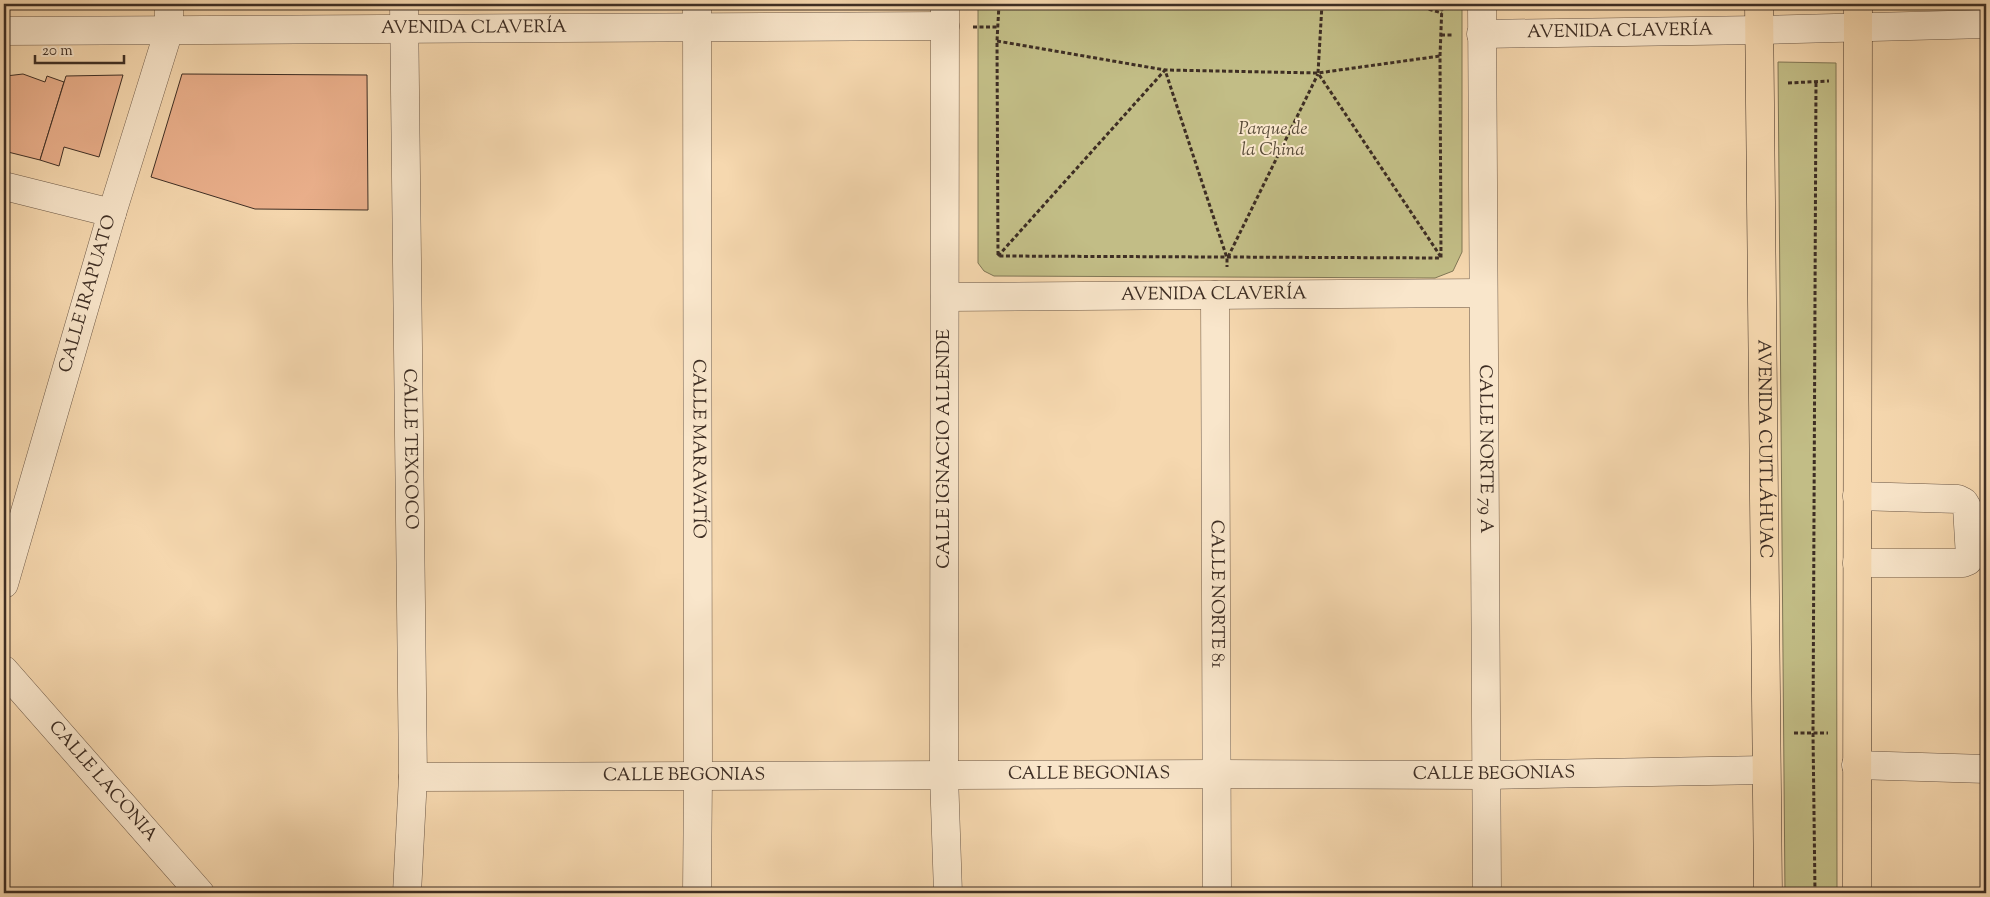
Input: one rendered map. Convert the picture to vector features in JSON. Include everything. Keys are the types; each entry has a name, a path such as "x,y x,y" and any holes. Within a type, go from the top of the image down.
{"main road":[{"path":"1857,893 1858,16"},
{"name":"AVENIDA CUITLÁHUAC","path":"1759,17 1768,893"}],"street":[{"name":"CALLE TEXCOCO","path":"404,4 413,777 407,893"},
{"name":"CALLE NORTE 79 A","path":"1482,4 1487,893"},
{"name":"AVENIDA CLAVERÍA","path":"4,31 169,17 404,31 697,16 945,15"},
{"name":"CALLE IGNACIO ALLENDE","path":"945,15 944,775 948,893"},
{"name":"CALLE MARAVATÍO","path":"697,16 697,893"},
{"name":"AVENIDA CLAVERÍA","path":"1481,34 1759,17 1858,16 1986,24"},
{"name":"CALLE IRAPUATO","path":"4,584 169,17"},
{"path":"4,186 112,213"},
{"name":"AVENIDA CLAVERÍA","path":"945,297 1483,293"},
{"name":"CALLE NORTE 81","path":"1215,295 1218,893"},
{"path":"1857,496 1958,499 1964,502 1968,507 1970,557 1968,561 1963,563 1857,563"},
{"name":"CALLE LACONIA","path":"4,670 200,893"},
{"path":"1856,765 1986,769"},
{"name":"CALLE BEGONIAS","path":"413,777 1217,774 1486,776 1766,770"}],"path":[{"path":"998,256 997,41 999,4 1005,4"},
{"path":"1227,258 1318,73 1322,4"},
{"path":"1410,4 1442,13"},
{"path":"1441,258 1440,56 1442,4"},
{"path":"997,41 1165,70 1318,73 1440,56"},
{"path":"998,256 1165,70"},
{"path":"1165,70 1227,258"},
{"path":"1318,73 1441,258"},
{"path":"1760,83 1857,81"},
{"path":"1815,893 1813,733 1816,82"},
{"path":"998,256 1441,258"},
{"path":"1765,734 1856,732"}],"green space":[{"name":"Parque de la China","path":"978,4 1462,4 1462,252 1453,271 1435,278 994,276 984,271 978,263"},
{"path":"1778,62 1836,63 1837,893 1785,893"}],"building":[{"path":"23,74 45,82 47,76 64,82 40,160 4,151 4,82 6,76"},
{"path":"182,74 367,75 368,210 255,209 151,177"},
{"path":"123,75 99,157 64,147 59,166 40,160 66,76"}]}
